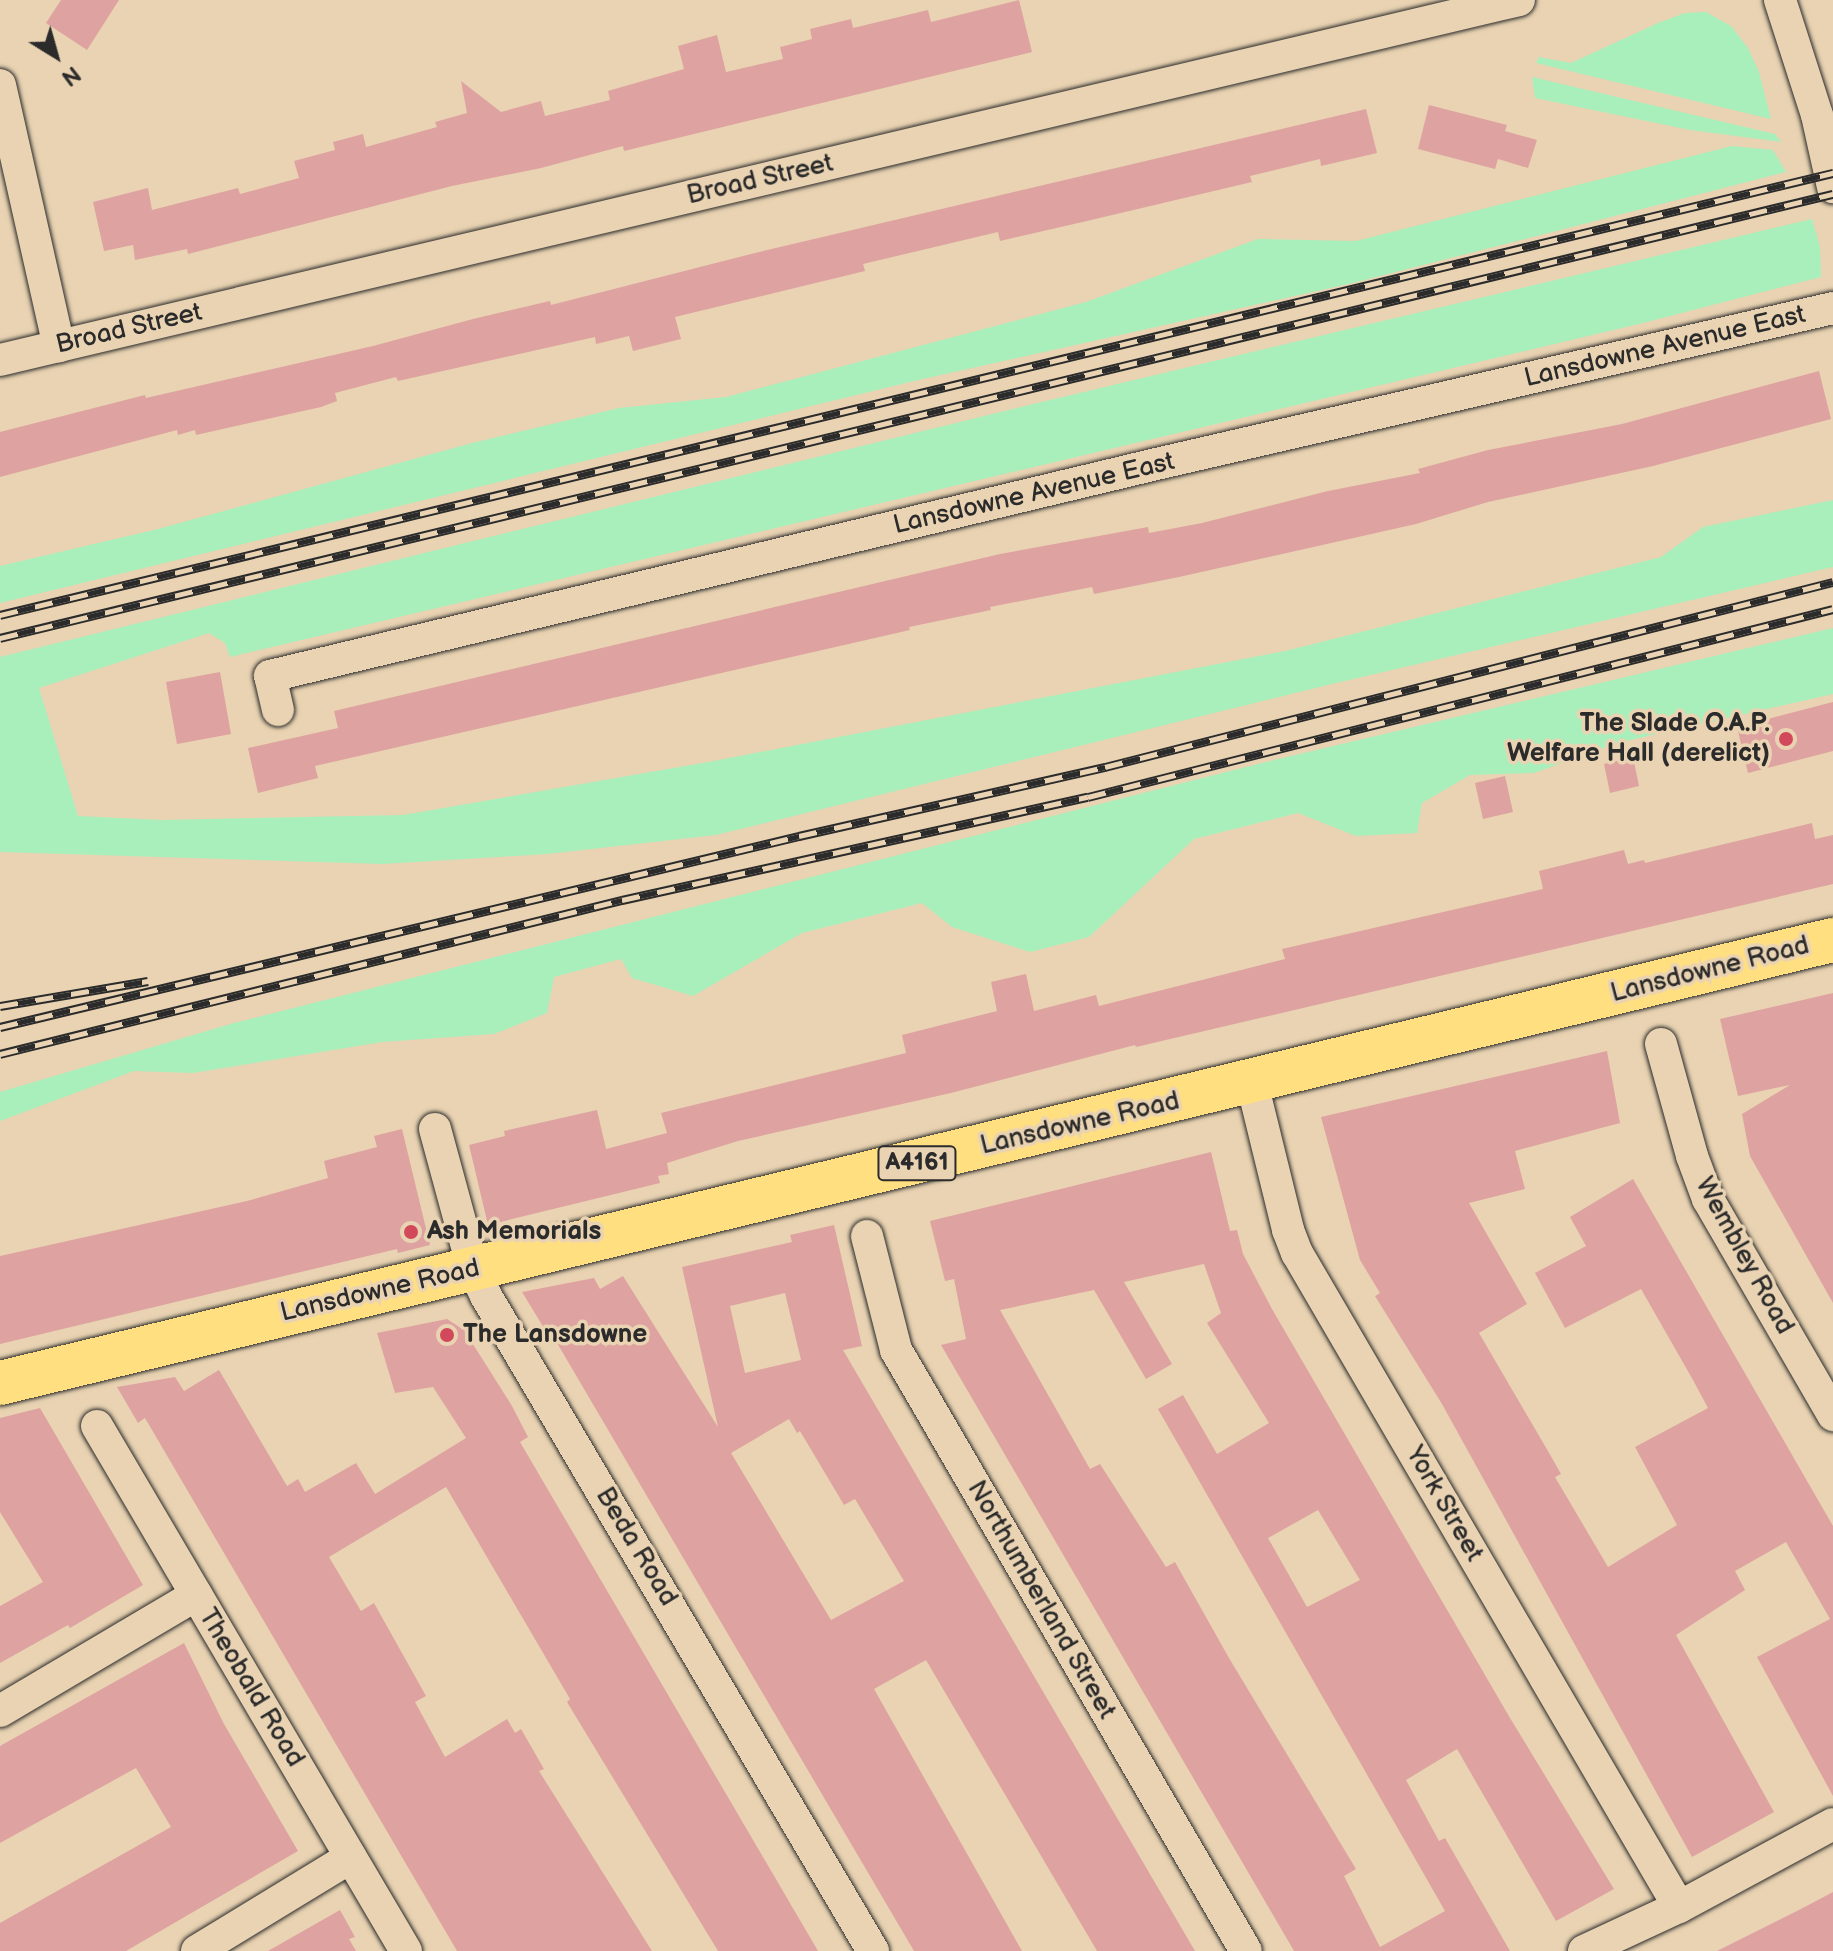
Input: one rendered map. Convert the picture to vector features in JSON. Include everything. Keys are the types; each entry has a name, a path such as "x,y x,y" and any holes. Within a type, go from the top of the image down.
{"main road":[{"name":"Lansdowne Road","path":"0,1383 1252,1083 1833,940"}],"street":[{"name":"Broad Street","path":"0,360 1519,0"},
{"path":"1780,0 1817,115 1833,187"},
{"path":"0,85 59,346"},
{"name":"Lansdowne Avenue East","path":"278,710 270,676 1165,462 1833,308"},
{"name":"Wembley Road","path":"1661,1044 1708,1199 1833,1415"},
{"name":"York Street","path":"1252,1083 1288,1230 1297,1253 1679,1907"},
{"name":"Beda Road","path":"435,1129 473,1269 873,1951"},
{"name":"Northumberland Street","path":"867,1236 896,1350 1246,1951"},
{"name":"Theobald Road","path":"97,1426 406,1951"},
{"path":"0,1711 196,1595"},
{"path":"1584,1951 1679,1907 1833,1824"},
{"path":"197,1951 351,1857"}],"green space":[{"path":"1706,12 1731,26 1748,48 1759,72 1771,119 1536,63 1539,57 1571,63 1658,23 1685,13"},
{"path":"1532,77 1775,134 1781,142 1690,130 1535,98"},
{"path":"1732,146 1773,150 1786,172 1353,283 914,381 0,603 0,566 158,529 472,443 619,408 726,397 1086,302 1258,239 1356,241"},
{"path":"1812,219 1820,247 1821,277 1643,323 230,657 225,643 209,633 39,688 78,816 161,820 403,815 714,761 1285,651 1661,557 1703,527 1833,500 1833,567 1332,684 716,835 547,854 383,864 0,852 0,657 1029,405"},
{"path":"1833,628 1833,694 1617,743 1534,773 1470,775 1422,803 1417,833 1356,836 1298,813 1194,839 1089,937 1030,952 952,927 922,903 802,933 693,996 632,978 621,959 554,977 547,1013 494,1034 382,1042 193,1073 134,1071 0,1121 0,1092 234,1023 1262,763"}],"building":[{"path":"61,0 119,0 87,50 46,23"},
{"path":"1019,0 1032,52 624,151 623,146 541,168 452,186 188,254 187,249 135,260 133,245 104,251 93,202 148,188 152,210 238,188 240,194 299,178 294,161 335,150 333,142 363,134 366,147 437,127 435,122 467,113 461,81 501,112 541,101 545,116 610,100 608,91 684,69 678,46 717,35 726,72 783,59 780,47 812,39 810,29 851,19 853,28 928,10 931,22"},
{"path":"1429,105 1507,125 1505,131 1537,140 1528,168 1498,159 1495,169 1418,149"},
{"path":"1366,109 1377,153 1321,166 1320,159 1250,176 1252,182 1000,241 998,232 863,264 865,271 675,317 681,339 633,351 629,336 596,344 595,337 398,381 396,377 335,393 337,401 321,407 196,435 195,430 178,435 177,430 0,477 0,432 145,395 146,398 373,346 550,301 551,305 755,253"},
{"path":"1819,371 1831,419 1653,466 1488,502 1416,524 1094,594 1092,587 990,607 991,610 909,627 910,630 315,766 318,778 258,793 248,748 338,728 334,711 1000,554 1148,527 1149,533 1202,523 1328,491 1420,473 1418,469 1488,450 1622,424"},
{"path":"220,672 231,734 177,744 166,682"},
{"name":"The Slade O.A.P. Welfare Hall (derelict)","path":"1833,702 1833,751 1748,773 1737,727"},
{"path":"1633,757 1639,786 1610,793 1604,764"},
{"path":"1505,776 1513,812 1483,819 1475,783"},
{"path":"1812,823 1815,839 1833,835 1833,884 1135,1045 951,1093 738,1141 667,1163 669,1174 658,1176 660,1183 488,1225 469,1145 505,1136 504,1131 597,1110 606,1149 667,1133 661,1113 906,1053 902,1035 997,1011 991,982 1026,974 1034,1011 1096,995 1099,1006 1285,959 1282,949 1543,889 1539,871 1624,850 1628,864 1644,860 1645,863"},
{"path":"1833,993 1833,1303 1750,1156 1742,1114 1790,1085 1738,1096 1720,1019"},
{"path":"1607,1051 1620,1123 1515,1151 1525,1189 1469,1203 1527,1304 1479,1333 1561,1474 1555,1477 1608,1567 1677,1525 1635,1447 1708,1408 1693,1380 1641,1289 1565,1328 1535,1273 1586,1246 1570,1217 1633,1179 1833,1526 1833,1796 1757,1657 1830,1619 1786,1542 1735,1571 1745,1590 1676,1635 1774,1812 1692,1857 1442,1404 1375,1296 1380,1293 1360,1260 1321,1117"},
{"path":"402,1129 430,1245 398,1253 397,1249 0,1344 0,1256 247,1201 328,1178 324,1161 377,1147 374,1136"},
{"path":"1211,1152 1230,1231 1237,1230 1243,1254 1272,1309 1510,1718 1614,1889 1556,1921 1457,1749 1406,1780 1439,1841 1445,1838 1510,1951 1294,1951 941,1345 966,1339 954,1279 945,1281 930,1221","holes":["1204,1264 1221,1313 1207,1323 1269,1423 1217,1454 1183,1395 1158,1409 1445,1911 1380,1947 1344,1876 1356,1869 1175,1562 1166,1567 1100,1464 1090,1469 1000,1310 1094,1290 1146,1379 1172,1364 1124,1282","1318,1510 1360,1580 1307,1607 1268,1538"]},
{"path":"834,1225 862,1346 843,1350 1195,1951 1097,1951 926,1660 874,1689 1022,1951 914,1951 550,1331 547,1333 522,1292 594,1278 600,1289 623,1276 718,1427 682,1267 792,1242 790,1235","holes":["785,1293 801,1360 745,1373 730,1306","789,1419 797,1433 800,1431 844,1505 855,1499 904,1581 831,1620 731,1453"]},
{"path":"447,1319 464,1330 512,1406 528,1437 520,1442 818,1951 718,1951 567,1702 570,1699 446,1487 329,1557 361,1611 374,1603 426,1696 415,1702 445,1757 507,1719 515,1733 521,1729 544,1769 539,1771 652,1951 457,1951 145,1418 138,1423 117,1387 175,1377 184,1391 219,1370 287,1486 298,1479 305,1492 356,1463 375,1494 466,1438 433,1387 395,1393 377,1333"},
{"path":"40,1408 143,1585 70,1628 68,1625 0,1663 0,1606 43,1582 0,1512 0,1418"},
{"path":"184,1643 224,1724 298,1851 126,1951 0,1951 0,1923 171,1827 136,1768 0,1843 0,1746"},
{"path":"1833,1892 1833,1951 1717,1951 1799,1910"},
{"path":"340,1910 355,1937 349,1939 356,1951 268,1951"}],"railway":[{"path":"0,615 1833,173"},
{"path":"0,638 1833,194"},
{"path":"0,1027 799,836 1105,767 1833,582"},
{"path":"0,1054 622,900 1088,797 1833,609"},
{"path":"0,1006 148,981"}],"place":[{"name":"The Slade O.A.P. Welfare Hall (derelict)","path":"1786,739"},
{"name":"Ash Memorials","path":"411,1232"},
{"name":"The Lansdowne","path":"447,1335"}]}
